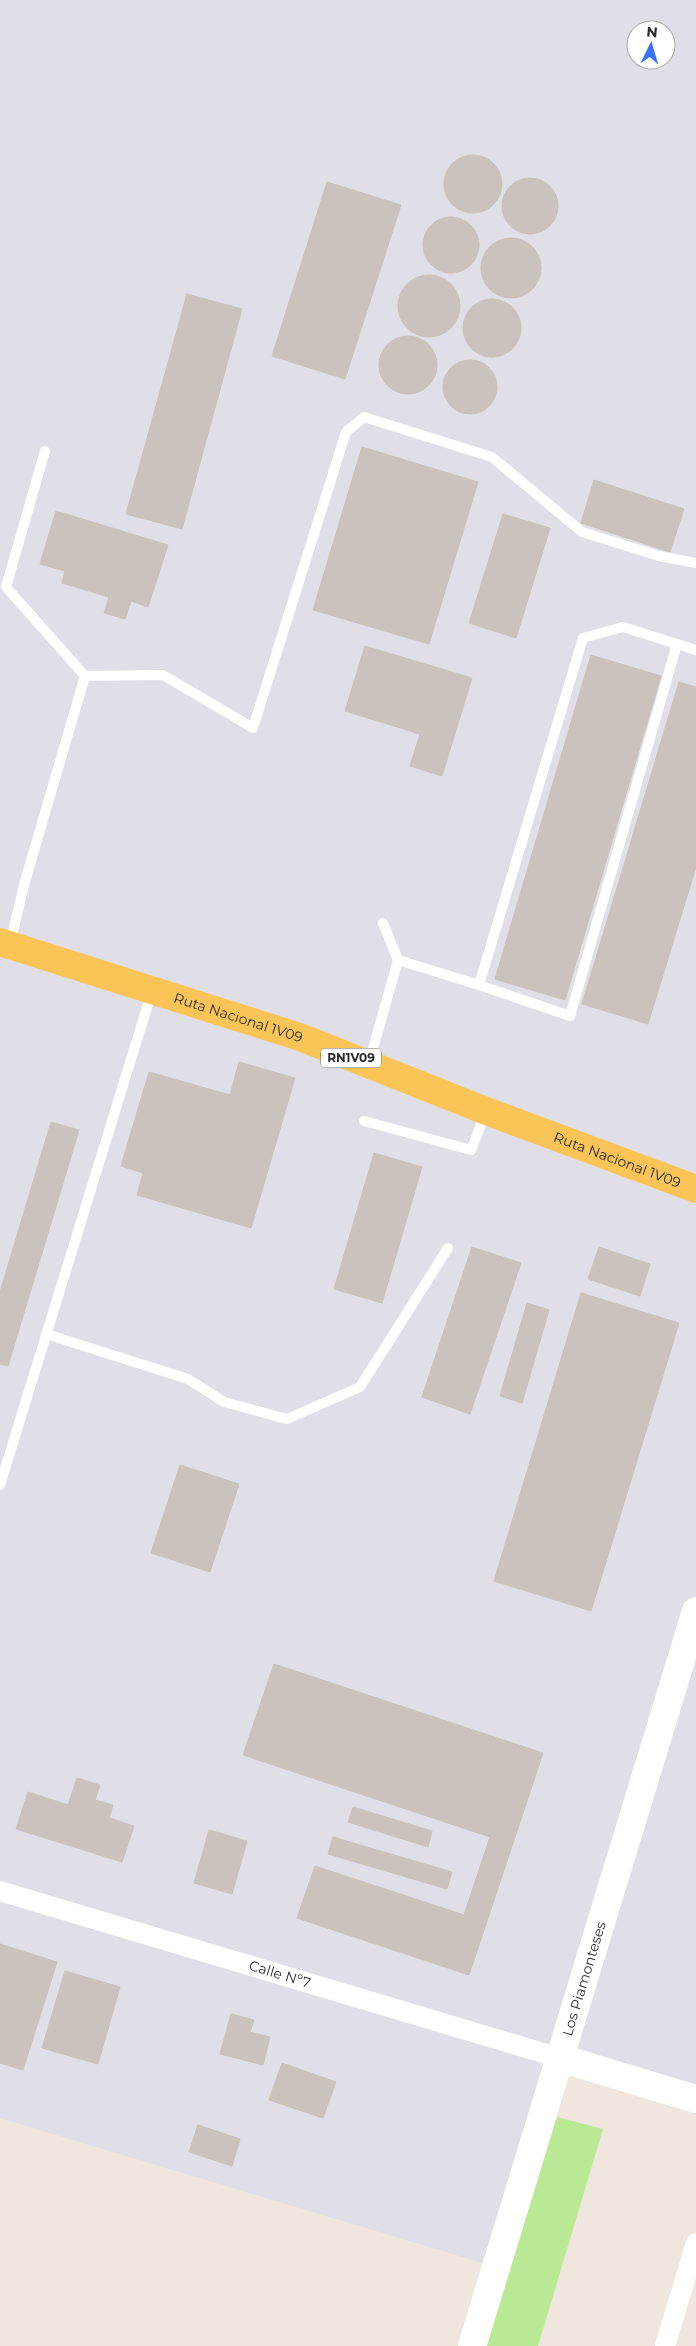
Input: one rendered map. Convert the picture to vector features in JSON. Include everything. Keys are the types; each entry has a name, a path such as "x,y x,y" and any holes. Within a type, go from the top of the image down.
{"main road":[{"name":"Ruta Nacional 1V09","path":"5,944 300,1037 486,1111 696,1189"},
{"name":"Los Piamonteses","path":"472,2346 696,1611"},
{"path":"560,2058 696,2099"}],"street":[{"name":"Calle Nº7","path":"0,1891 560,2058"},
{"path":"665,2346 696,2243"}],"lane":[{"path":"46,450 6,586 85,676 163,675 252,728 346,432 364,417 492,457 582,532 659,556 696,563"},
{"path":"479,985 583,638 622,627 696,650"},
{"path":"398,960 570,1016 677,644"},
{"path":"5,944 85,676"},
{"path":"368,1064 398,960 383,923"},
{"path":"0,1484 152,989"},
{"path":"364,1121 472,1150 486,1111"},
{"path":"46,1334 188,1379 224,1402 287,1419 360,1387 448,1248"}],"shaded area":[{"path":"0,0 696,0 696,2099 559,2058 496,2267 0,2118"}],"green space":[{"path":"557,2117 603,2129 538,2346 487,2346"}],"building":[{"path":"467,155 479,155 494,163 502,178 502,190 494,205 479,213 467,213 452,205 444,190 444,178 452,163"},
{"path":"524,178 536,178 546,182 554,190 558,206 554,222 546,230 536,234 524,234 514,230 506,222 502,212 502,200 506,190 514,182"},
{"path":"327,182 401,205 345,379 272,356"},
{"path":"445,217 457,217 467,221 475,229 479,245 475,261 467,269 457,273 445,273 435,269 427,261 423,251 423,239 427,229 435,221"},
{"path":"511,238 527,243 532,247 536,252 541,268 536,284 532,289 527,293 511,298 495,293 490,289 486,284 481,268 486,252 490,247 495,243"},
{"path":"429,275 446,280 451,284 455,289 460,306 455,323 451,328 446,332 429,337 412,332 407,328 403,323 398,306 403,289 407,284 412,280"},
{"path":"187,294 242,309 182,529 126,514"},
{"path":"486,299 498,299 513,307 521,322 521,334 513,349 498,357 486,357 471,349 463,334 463,322 471,307"},
{"path":"408,336 424,341 432,349 437,365 432,381 424,389 408,394 392,389 384,381 379,365 384,349 392,341"},
{"path":"465,360 475,360 489,368 495,377 497,387 495,397 489,406 475,414 465,414 455,409 448,402 443,392 443,382 448,372 455,365"},
{"path":"362,447 478,482 429,644 313,610"},
{"path":"594,480 684,509 670,552 581,523"},
{"path":"56,511 168,545 148,607 131,601 125,619 104,613 109,597 62,583 65,571 40,564"},
{"path":"503,514 550,528 516,638 469,623"},
{"path":"365,646 472,678 442,776 410,766 420,734 345,711"},
{"path":"591,655 661,676 565,1000 495,979"},
{"path":"679,682 696,687 696,867 648,1024 582,1004"},
{"path":"239,1062 295,1078 251,1228 137,1195 143,1173 121,1166 149,1072 230,1095"},
{"path":"51,1122 79,1130 8,1366 0,1364 0,1292"},
{"path":"374,1153 422,1167 382,1303 334,1289"},
{"path":"472,1247 521,1263 470,1414 422,1397"},
{"path":"599,1247 650,1264 640,1296 588,1279"},
{"path":"581,1293 679,1323 591,1611 494,1581"},
{"path":"527,1303 549,1310 522,1403 500,1396"},
{"path":"180,1465 239,1484 210,1572 151,1553"},
{"path":"274,1664 543,1753 469,1975 297,1918 315,1866 464,1915 490,1837 243,1755"},
{"path":"77,1778 100,1785 95,1800 113,1805 109,1818 134,1826 122,1862 16,1829 28,1792 68,1805"},
{"path":"353,1807 432,1831 428,1847 348,1822"},
{"path":"209,1830 247,1841 232,1894 194,1883"},
{"path":"333,1837 452,1872 447,1889 328,1854"},
{"path":"0,1944 57,1962 23,2070 0,2063"},
{"path":"65,1971 120,1987 98,2064 42,2048"},
{"path":"231,2014 254,2020 250,2032 270,2037 263,2065 220,2054"},
{"path":"282,2063 336,2082 323,2118 269,2100"},
{"path":"198,2125 240,2139 232,2166 189,2152"}]}
